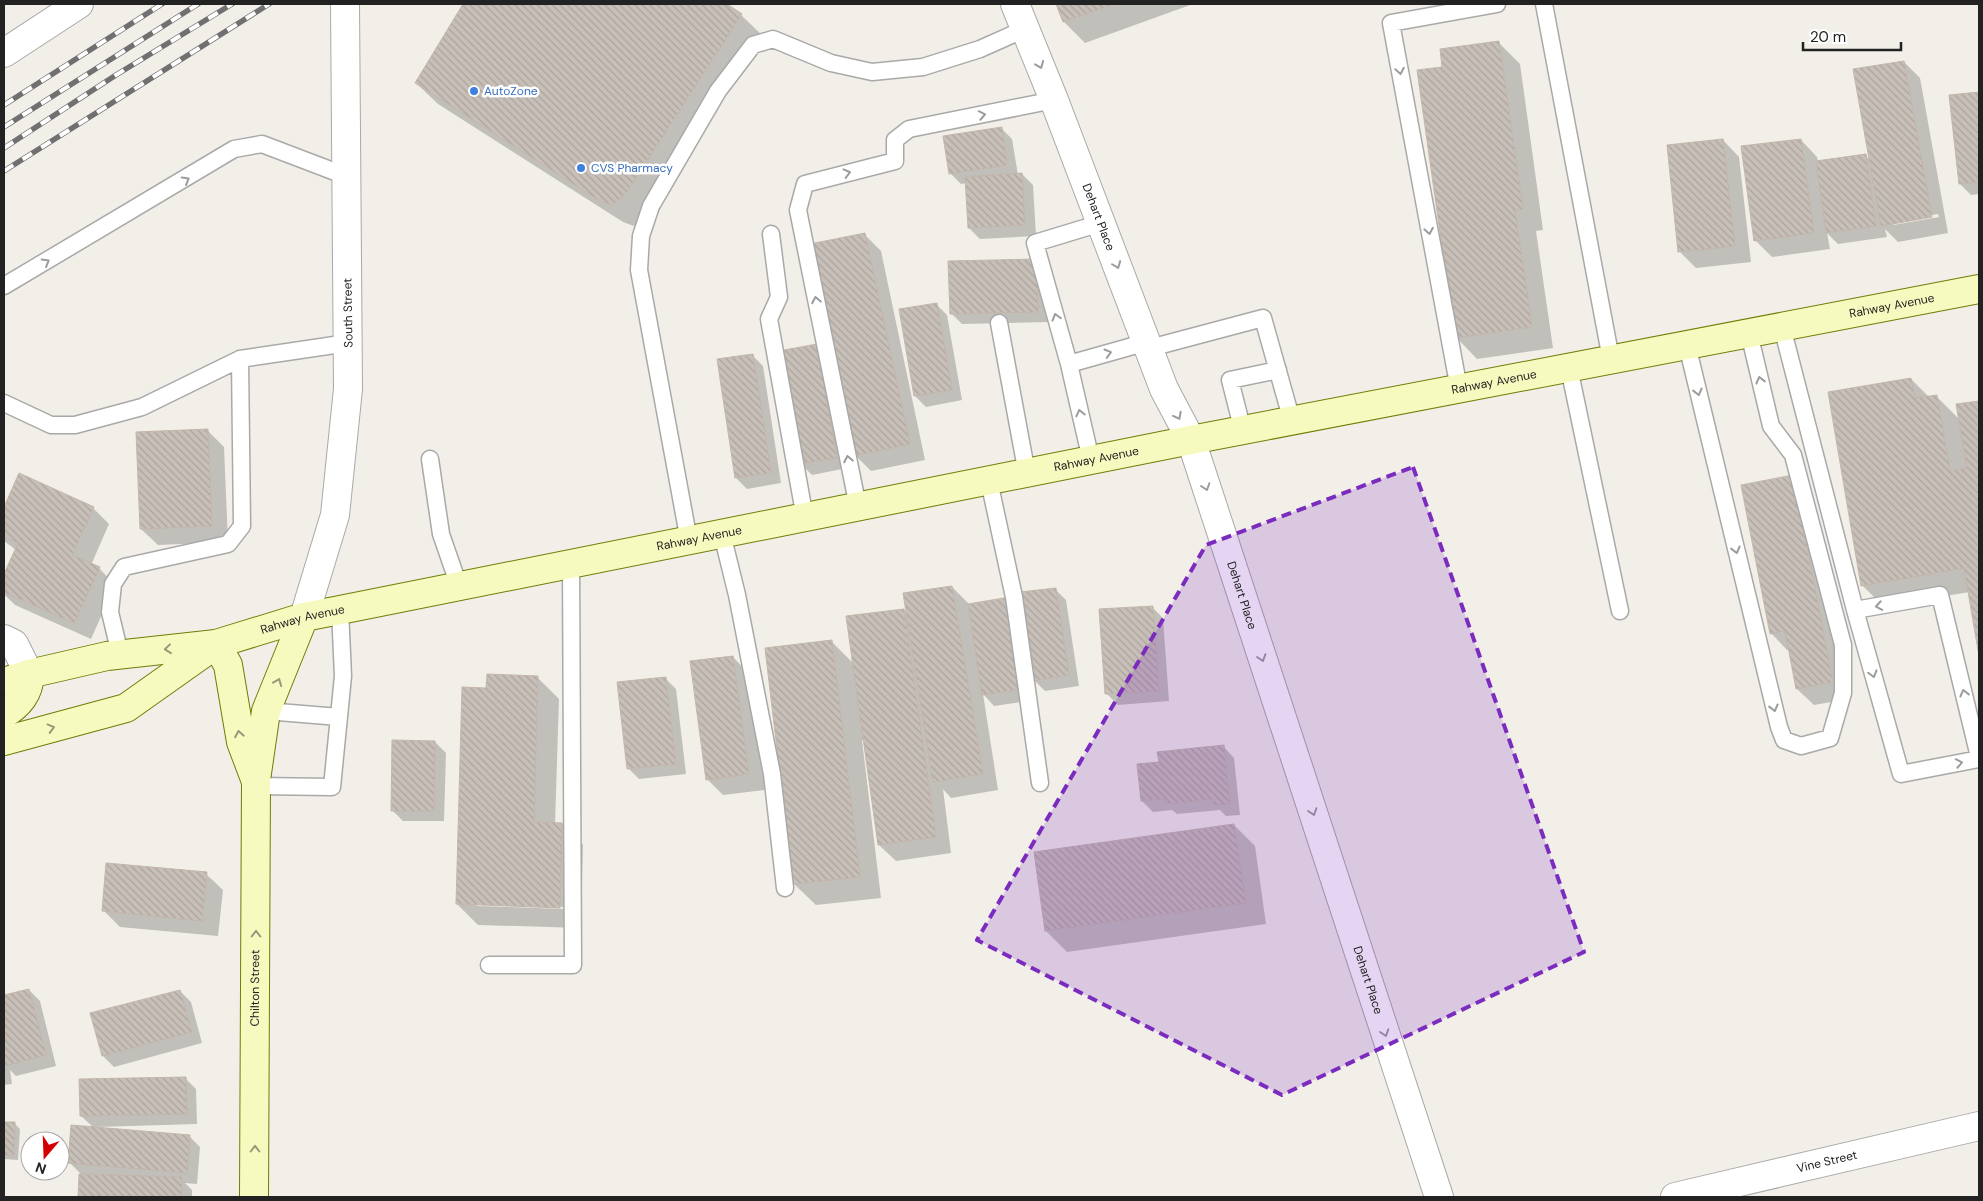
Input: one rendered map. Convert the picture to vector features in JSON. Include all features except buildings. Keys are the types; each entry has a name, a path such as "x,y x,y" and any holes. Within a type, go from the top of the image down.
{"main road":[{"name":"Rahway Avenue","path":"16,678 120,654 216,644 304,617 1191,440 1979,289"},
{"name":"Chilton Street","path":"254,1197 256,783 266,711 304,617"},
{"name":"Rahway Avenue","path":"4,741 126,708 216,644"},
{"name":"Chilton Street","path":"216,644 228,665 241,742 256,783"},
{"path":"4,714 12,709 25,695 30,681 16,678"}],"street":[{"path":"4,53 79,4"},
{"name":"South Street","path":"304,617 336,515 348,389 345,4"},
{"name":"Dehart Place","path":"1014,4 1054,100 1164,389 1191,440 1439,1197"},
{"path":"4,639 14,644 16,678"},
{"name":"Vine Street","path":"1675,1197 1979,1126"}],"lane":[{"path":"1458,389 1391,23 1497,4"},
{"path":"1544,4 1612,359"},
{"path":"689,540 639,270 641,236 651,206 718,91 753,45 773,39 831,63 872,72 923,67 980,49 1025,29"},
{"path":"858,507 798,210 805,184 895,161 895,140 909,129 1054,100"},
{"path":"4,286 234,149 262,144 346,176"},
{"path":"1091,460 1069,364 1035,243 1101,223"},
{"path":"771,234 779,297 768,319 805,518"},
{"path":"1069,364 1263,318 1292,421"},
{"path":"998,323 1027,474"},
{"path":"1782,327 1855,610 1901,774 1979,758 1975,718 1940,595 1855,610"},
{"path":"1687,345 1784,740 1800,746 1830,738 1843,693 1843,645 1793,454 1771,426 1749,333"},
{"path":"4,403 51,425 75,425 142,407 240,359 348,343"},
{"path":"120,654 110,612 113,584 124,567 228,544 242,526 240,359"},
{"path":"1569,368 1620,612"},
{"path":"1243,431 1230,380 1278,370"},
{"path":"430,459 442,534 459,586"},
{"path":"989,481 1014,597 1040,783"},
{"path":"722,534 737,595 772,774 785,888"},
{"path":"489,965 573,965 571,564"},
{"path":"256,783 332,788 343,676 340,610"},
{"path":"266,711 339,717"}],"highlighted area":[{"path":"1413,467 1584,952 1282,1095 977,940 1206,545"}],"railway":[{"path":"4,105 162,4"},
{"path":"4,127 198,4"},
{"path":"4,148 116,75 232,4"},
{"path":"4,171 269,4"}],"place":[{"name":"AutoZone","path":"474,91"},
{"name":"CVS Pharmacy","path":"581,168"}]}
